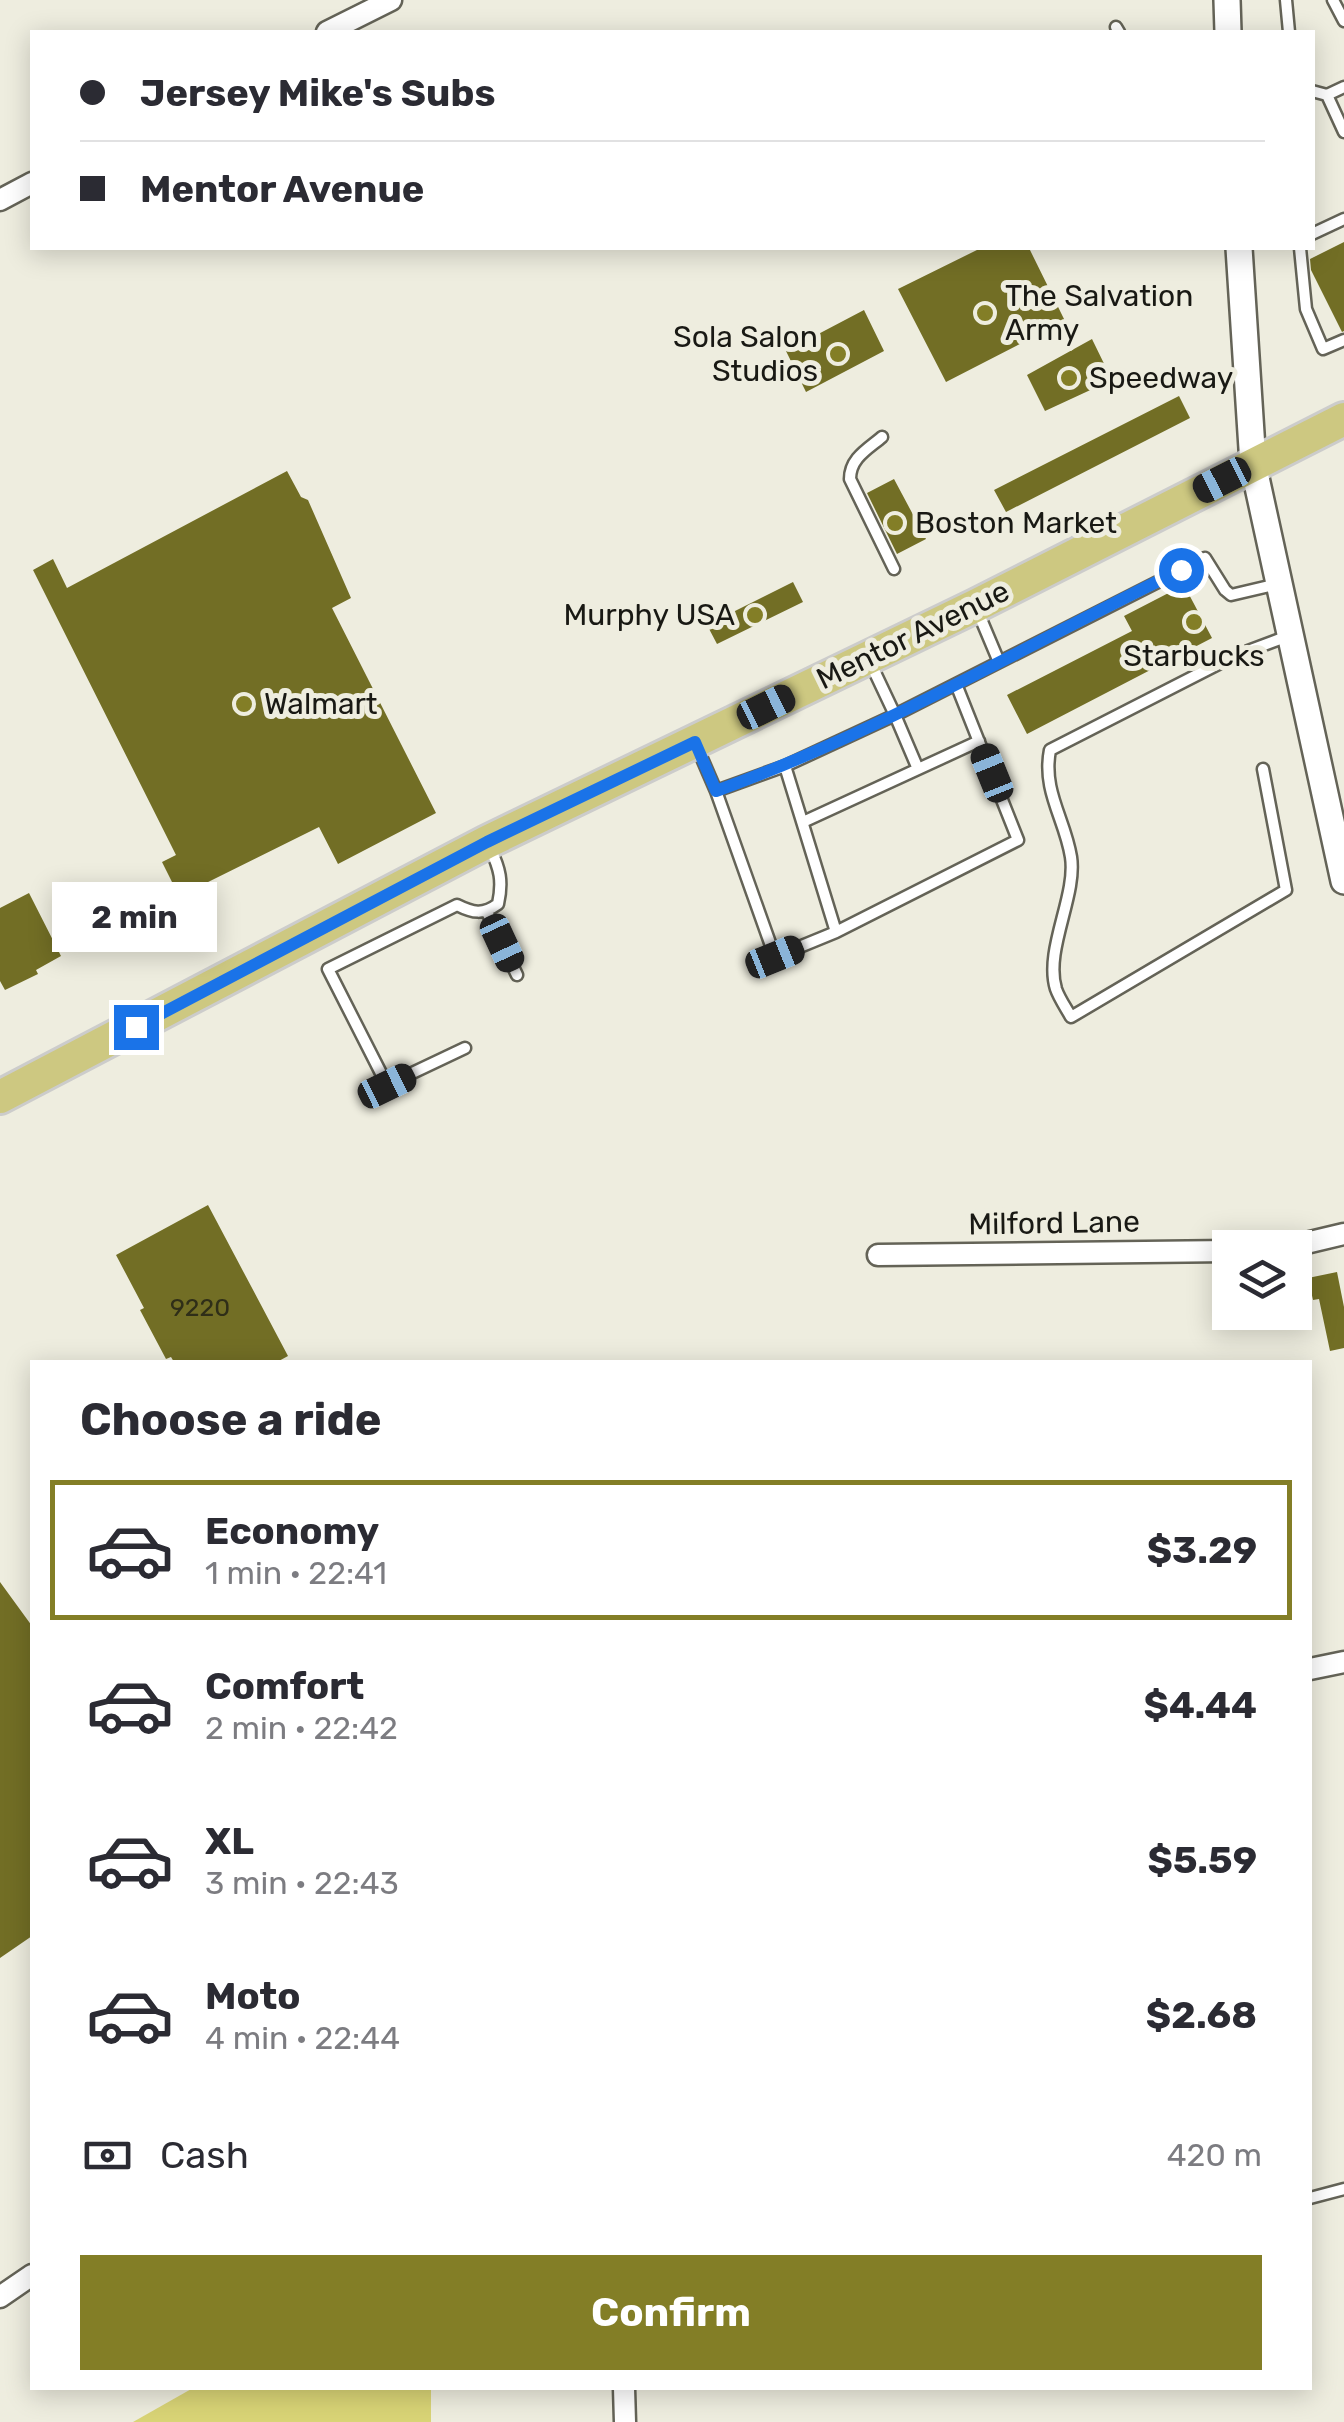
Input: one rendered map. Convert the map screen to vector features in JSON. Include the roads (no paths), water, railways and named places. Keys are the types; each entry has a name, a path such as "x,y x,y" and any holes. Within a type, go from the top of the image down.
{"main road":[{"name":"Mentor Avenue","path":"0,1097 487,842 976,606 1344,419"}],"street":[{"path":"332,30 391,0"},
{"path":"1227,0 1228,30"},
{"path":"0,200 30,184"},
{"path":"1239,250 1252,464 1344,881"},
{"path":"1312,1242 1344,1234"},
{"name":"Milford Lane","path":"878,1254 1212,1251"},
{"path":"1312,1668 1344,1662"},
{"path":"0,2297 30,2276"},
{"path":"624,2390 625,2422"}],"lane":[{"path":"1286,0 1290,30"},
{"path":"1333,0 1344,20"},
{"path":"1315,92 1327,95 1344,87"},
{"path":"1327,95 1344,132"},
{"path":"1315,233 1344,219"},
{"path":"1300,250 1306,309 1323,349 1344,340"},
{"path":"882,436 861,452 850,478 894,569"},
{"path":"716,791 785,766 894,715 1205,558 1231,595 1278,584"},
{"path":"976,606 999,662"},
{"path":"1263,769 1286,890 1070,1017 1054,987 1057,930 1066,905 1071,859 1049,790 1050,750 1232,656 1289,636"},
{"path":"867,656 918,769"},
{"path":"695,742 775,957 836,932 1018,840 956,684"},
{"path":"802,822 979,741"},
{"path":"785,766 836,932"},
{"path":"465,1048 387,1086 328,969 457,905 487,912 498,904 500,868 487,842"},
{"path":"487,912 518,975"},
{"path":"1312,2197 1344,2189"}],"place":[{"name":"The Salvation Army","path":"985,313"},
{"name":"Sola Salon Studios","path":"838,354"},
{"name":"Speedway","path":"1069,378"},
{"name":"Boston Market","path":"895,523"},
{"name":"Murphy USA","path":"755,615"},
{"name":"Starbucks","path":"1194,622"},
{"name":"Walmart","path":"244,704"}]}
